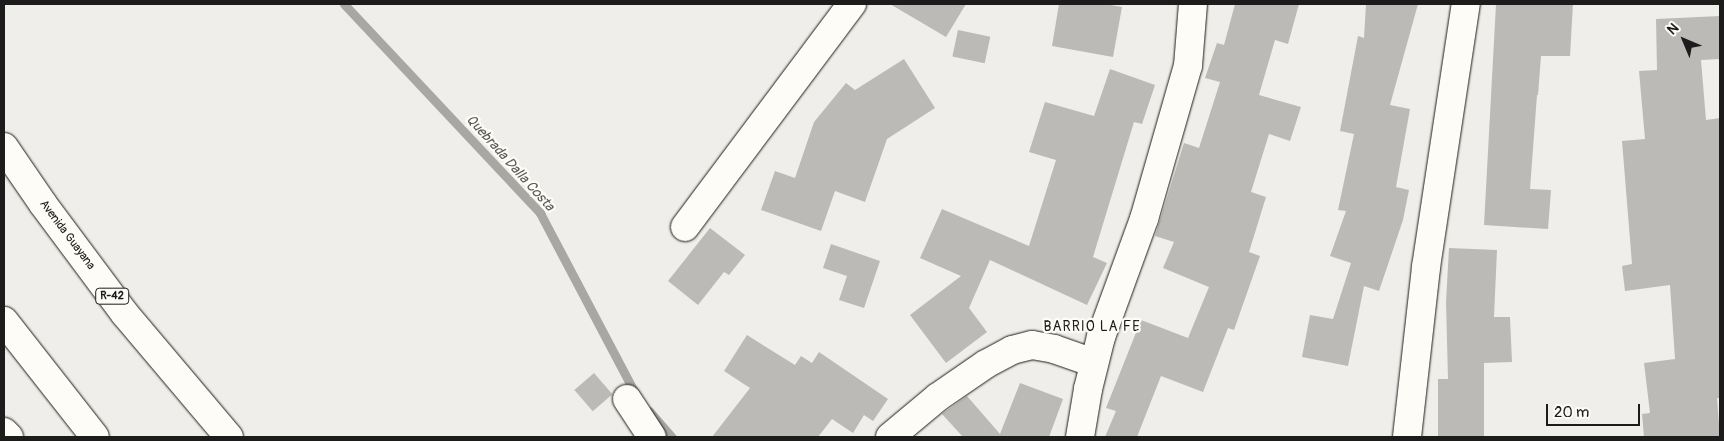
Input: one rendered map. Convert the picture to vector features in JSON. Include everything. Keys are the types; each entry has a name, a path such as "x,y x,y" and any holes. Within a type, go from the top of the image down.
{"street":[{"path":"685,227 852,4"},
{"path":"1080,437 1094,363 1114,298 1144,219 1188,66 1193,4"},
{"path":"1407,437 1426,267 1466,4"},
{"name":"Avenida Guayana","path":"4,147 125,314 229,437"},
{"path":"4,321 95,437"},
{"path":"890,437 938,397 986,364 1012,350 1032,345 1054,349 1094,363"},
{"path":"627,399 652,437"},
{"path":"4,432 9,437"}],"building":[{"path":"890,4 966,4 946,37"},
{"path":"1059,4 1105,4 1122,7 1113,57 1052,46"},
{"path":"1235,4 1299,4 1288,44 1275,40 1259,95 1301,107 1290,141 1269,134 1251,192 1266,197 1249,252 1260,256 1234,330 1228,328 1203,392 1161,376 1137,437 1105,437 1116,411 1106,408 1141,320 1188,338 1209,287 1163,268 1174,242 1155,236 1184,143 1199,148 1220,82 1205,78 1217,43 1224,45"},
{"path":"1366,4 1418,4 1390,105 1410,109 1396,187 1409,190 1403,220 1379,291 1364,286 1348,366 1302,357 1310,315 1333,319 1351,263 1330,256 1346,211 1338,210 1354,134 1340,131 1358,36 1364,38"},
{"path":"1496,4 1573,4 1570,56 1541,56 1530,189 1551,190 1548,229 1484,225"},
{"path":"1720,16 1720,59 1701,60 1706,120 1720,118 1720,398 1717,398 1720,437 1644,437 1642,414 1650,413 1644,363 1675,359 1670,285 1625,291 1622,266 1632,264 1622,141 1645,139 1639,71 1657,70 1656,19"},
{"path":"958,30 990,37 985,63 952,56"},
{"path":"904,59 935,108 887,139 865,202 835,191 821,231 761,210 775,171 795,178 814,122 846,83 855,90"},
{"path":"1110,69 1155,85 1142,124 1134,122 1093,257 1107,263 1087,305 990,260 969,308 987,332 946,363 910,315 961,276 920,258 942,209 1029,246 1056,160 1029,152 1045,102 1094,116"},
{"path":"710,228 745,255 729,275 724,272 698,305 668,281"},
{"path":"831,244 880,261 864,308 839,300 847,276 823,268"},
{"path":"1449,248 1497,250 1494,317 1510,317 1512,362 1484,363 1484,437 1438,437 1438,379 1448,379 1446,302"},
{"path":"747,335 795,365 801,356 812,363 819,352 888,399 873,421 864,415 853,433 832,419 818,437 712,437 750,388 724,371"},
{"path":"594,373 612,394 593,411 574,390"},
{"path":"1020,383 1063,399 1049,437 963,437 942,414 967,396 1000,434"}],"waterway":[{"name":"Quebrada Dalla Costa","path":"344,4 540,213 637,397"},
{"name":"Quebrada Dalla Costa","path":"649,411 672,437"}],"district":[{"name":"BARRIO LA FE","path":"1092,327"}]}
